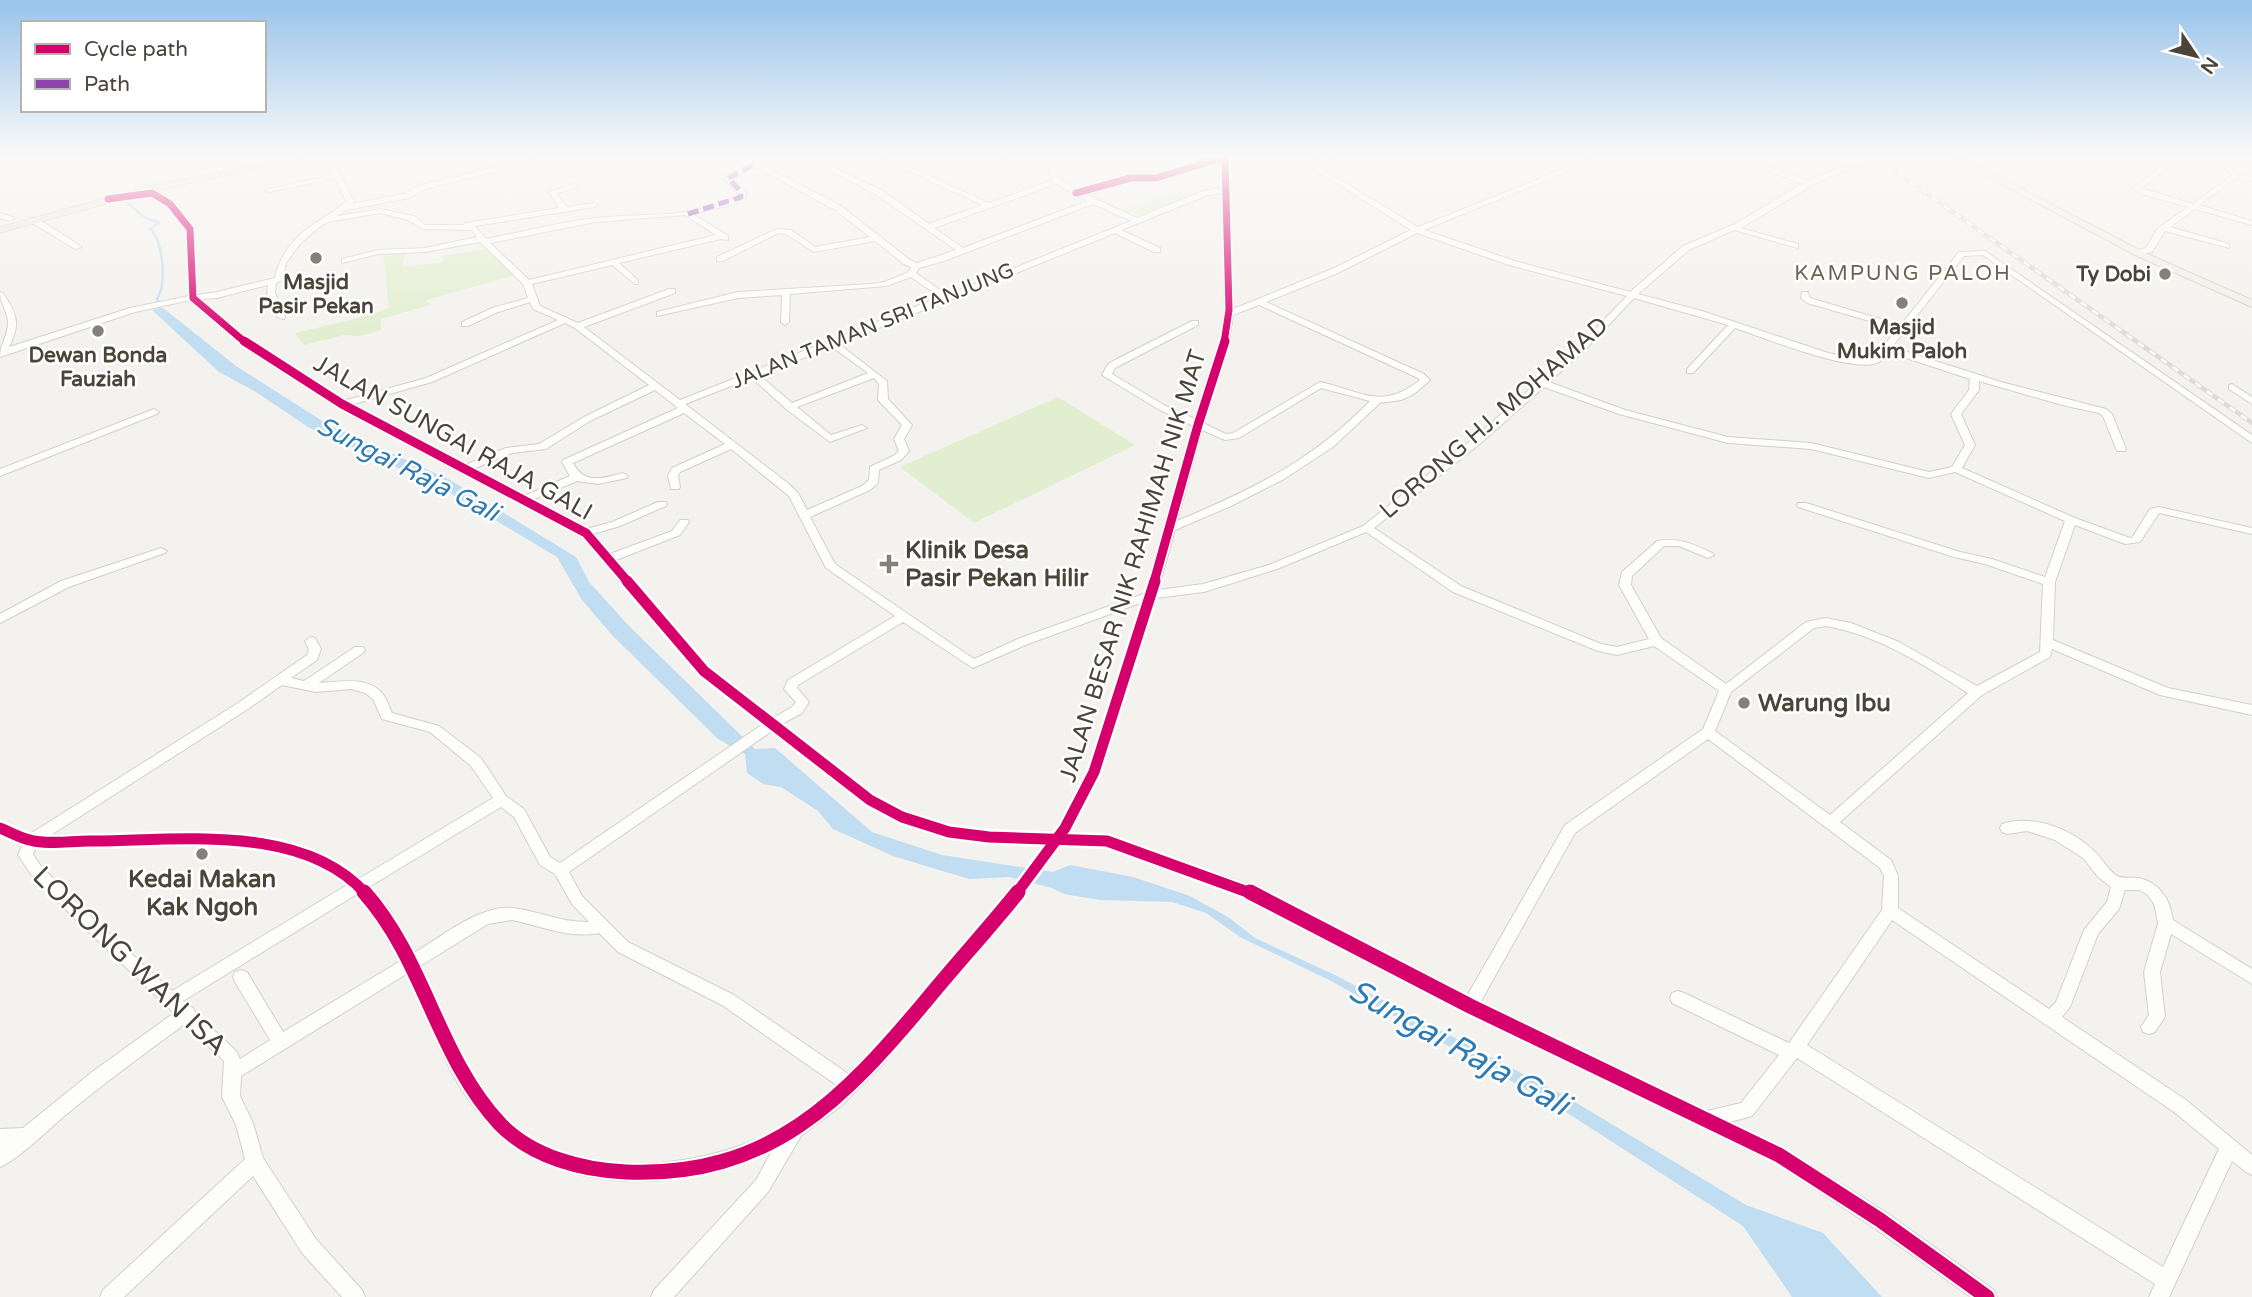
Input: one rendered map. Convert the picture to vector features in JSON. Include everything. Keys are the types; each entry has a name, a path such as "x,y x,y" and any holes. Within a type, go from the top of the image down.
{"highway":[{"path":"2,223 20,218"},
{"path":"2,223 22,218"},
{"path":"2,223 41,218"}],"main road":[{"path":"2070,218 2138,253 2252,304"}],"street":[{"path":"181,218 190,229 187,298"},
{"path":"1,353 146,306 187,298 205,298 279,280 282,263 297,242 330,218"},
{"path":"326,220 341,218"},
{"path":"409,218 423,227 466,226 518,218"},
{"path":"345,261 378,251 417,251 620,218"},
{"path":"693,218 736,248"},
{"path":"850,218 948,299"},
{"path":"915,218 961,250"},
{"path":"929,227 956,218"},
{"path":"660,314 732,296 878,285 1048,218"},
{"path":"1130,218 1138,221"},
{"name":"JALAN TAMAN SRI TANJUNG","path":"576,477 567,464 573,457 681,406 753,374 948,299 1024,265 1145,218"},
{"name":"JALAN BESAR NIK RAHIMAH NIK MAT","path":"0,828 31,841 252,841 294,850 326,862 358,885 379,909 410,963 460,1070 476,1097 502,1126 540,1154 579,1167 630,1174 680,1170 738,1154 793,1131 850,1086 898,1034 1030,875 1083,798 1094,772 1151,595 1198,425 1226,340 1226,218"},
{"path":"1397,218 1417,230 1524,266 1734,324 1824,355 1860,363 1876,361 1962,254 1988,254 2252,440"},
{"path":"1228,314 1262,303 1448,218"},
{"name":"LORONG HJ. MOHAMAD","path":"533,299 539,310 578,326 785,486 805,515 830,566 973,664 1024,640 1151,595 1216,584 1273,567 1367,528 1543,383 1580,350 1632,295 1686,248 1752,218"},
{"path":"2138,253 2149,250 2165,228 2180,218"},
{"path":"2233,218 2252,223"},
{"path":"32,220 78,247"},
{"path":"465,324 502,307 533,299 527,283 482,241 474,228 466,226"},
{"path":"1734,228 1795,246"},
{"path":"2165,228 2227,246"},
{"path":"1115,230 1157,250"},
{"path":"720,259 736,248 778,231 788,232 814,250 877,238"},
{"path":"527,283 722,236"},
{"path":"613,262 635,282"},
{"path":"272,282 271,293 281,317"},
{"path":"578,326 672,292"},
{"path":"785,322 786,292"},
{"path":"0,295 11,310 14,323 10,338 1,353"},
{"path":"1805,295 1810,301 1902,328"},
{"name":"JALAN SUNGAI RAJA GALI","path":"187,298 256,350 342,404 586,533 704,671 870,800 902,817 949,832 1107,841 1242,888 1469,1006 1779,1155 1880,1220 1987,1297"},
{"path":"1195,323 1111,366 1107,375 1225,438 1235,436 1320,385 1376,401 1401,398 1425,380 1262,303"},
{"path":"342,404 429,380 563,321"},
{"path":"1690,372 1734,324"},
{"path":"805,515 866,488 874,481 874,469 897,458 904,451 899,439 907,425 883,400 884,383 833,343"},
{"path":"1886,348 1974,379 2102,410 2121,449"},
{"path":"753,374 830,439 862,428"},
{"path":"789,407 875,374"},
{"path":"1956,469 1970,445 1956,414 1974,390 1974,379"},
{"path":"1543,383 1622,412 1725,439 1813,447 1929,475 1956,469 2071,520 2129,542 2136,540 2154,511 2159,510 2252,531"},
{"path":"466,468 510,450 542,447 586,419 655,386"},
{"path":"2232,387 2252,401"},
{"path":"1169,528 1261,489 1312,460 1354,426 1376,401"},
{"path":"0,472 154,412"},
{"path":"675,487 673,476 676,470 731,445"},
{"path":"524,500 576,477 595,484 623,476"},
{"path":"586,533 616,524 662,504"},
{"path":"1801,505 2049,582"},
{"path":"1830,822 1977,692 2046,654 2049,582 2071,520"},
{"path":"609,559 676,533 684,522"},
{"path":"1367,528 1457,589 1598,647 1617,651 1656,641"},
{"path":"1707,555 1681,543 1661,543 1626,575 1625,585 1656,641 1726,690"},
{"path":"0,619 65,584 160,551"},
{"path":"560,870 772,724 797,710 803,702 790,689 792,684 903,617"},
{"path":"1469,1006 1569,831 1708,732 1726,690 1810,625 1824,622 1850,626 1923,659 1977,692"},
{"path":"31,841 243,706 313,657 315,649 311,641"},
{"path":"2047,642 2165,692 2252,710"},
{"path":"306,686 359,650"},
{"path":"278,680 306,686 351,685 369,689 378,696 387,716 434,729 475,762 501,800 519,813 545,861 560,870 577,900 632,953 728,1000 850,1086"},
{"path":"1705,1120 1746,1110 1793,1050 1890,911 1891,876 1886,864 1708,732"},
{"path":"172,999 501,800"},
{"path":"2007,828 2027,825 2072,843 2089,854 2100,872 2119,884 2138,884 2156,894 2164,905 2166,923 2152,972 2157,1017 2149,1027"},
{"name":"LORONG WAN ISA","path":"31,841 25,855 35,869 115,949 172,999 230,1056 231,1097 244,1123 256,1162 309,1246 355,1297"},
{"path":"2050,1018 2061,1010 2094,927 2114,905 2119,884"},
{"path":"1890,911 2180,1107 2252,1166"},
{"path":"231,1073 485,918 509,914 561,929 583,931 603,926"},
{"path":"2166,923 2252,977"},
{"path":"241,977 281,1044"},
{"path":"1678,998 1793,1050 2163,1289 2229,1147"},
{"path":"0,1158 98,1078 187,1013"},
{"path":"661,1297 762,1186 793,1131"},
{"path":"0,1138 27,1136"},
{"path":"110,1297 256,1162"}],"green space":[{"path":"486,249 515,275 426,300 430,305 381,319 381,330 359,336 344,335 304,345 295,333 389,307 383,254 405,254 402,267 443,262 442,256"},
{"path":"1058,397 1135,445 974,523 900,467"}],"water":[{"path":"163,308 236,366 327,424 450,480 576,557 589,582 629,626 755,749 775,748 872,832 942,855 1053,872 1070,865 1133,877 1190,896 1228,917 1255,938 1335,975 1565,1096 1746,1205 1823,1233 1882,1297 1792,1297 1743,1226 1558,1107 1331,981 1240,937 1206,913 1172,902 1100,900 1064,894 1052,888 1009,877 969,879 893,856 833,829 818,811 781,787 763,784 747,773 745,754 718,739 613,636 582,600 557,557 440,487 308,427 256,392 219,372 152,310"}],"waterway":[{"name":"Sungai Raja Gali","path":"145,218 159,223 150,229 161,252 163,273 157,299 161,311"}],"railway":[{"path":"1961,218 2252,423"}],"cycle path":[{"path":"181,218 190,229 193,298 255,350 342,404 586,533 704,671 870,800 902,817 949,832 989,837 1107,841 1242,888 1470,1006 1779,1155 1880,1220 1987,1297"},
{"path":"0,828 31,841 242,841 284,848 324,862 357,884 383,914 404,948 456,1062 476,1096 502,1126 533,1149 568,1163 605,1171 644,1173 683,1169 722,1160 793,1131 835,1101 875,1061 1028,880 1081,801 1094,772 1151,595 1198,425 1225,340 1229,310 1227,218"}],"place":[{"name":"Masjid Pasir Pekan","path":"316,258"},
{"name":"Ty Dobi","path":"2165,274"},
{"name":"Masjid Mukim Paloh","path":"1902,303"},
{"name":"Dewan Bonda Fauziah","path":"98,331"},
{"name":"Klinik Desa Pasir Pekan Hilir","path":"889,564"},
{"name":"Warung Ibu","path":"1744,703"},
{"name":"Kedai Makan Kak Ngoh","path":"202,854"}],"district":[{"name":"KAMPUNG PALOH","path":"1903,273"}]}
